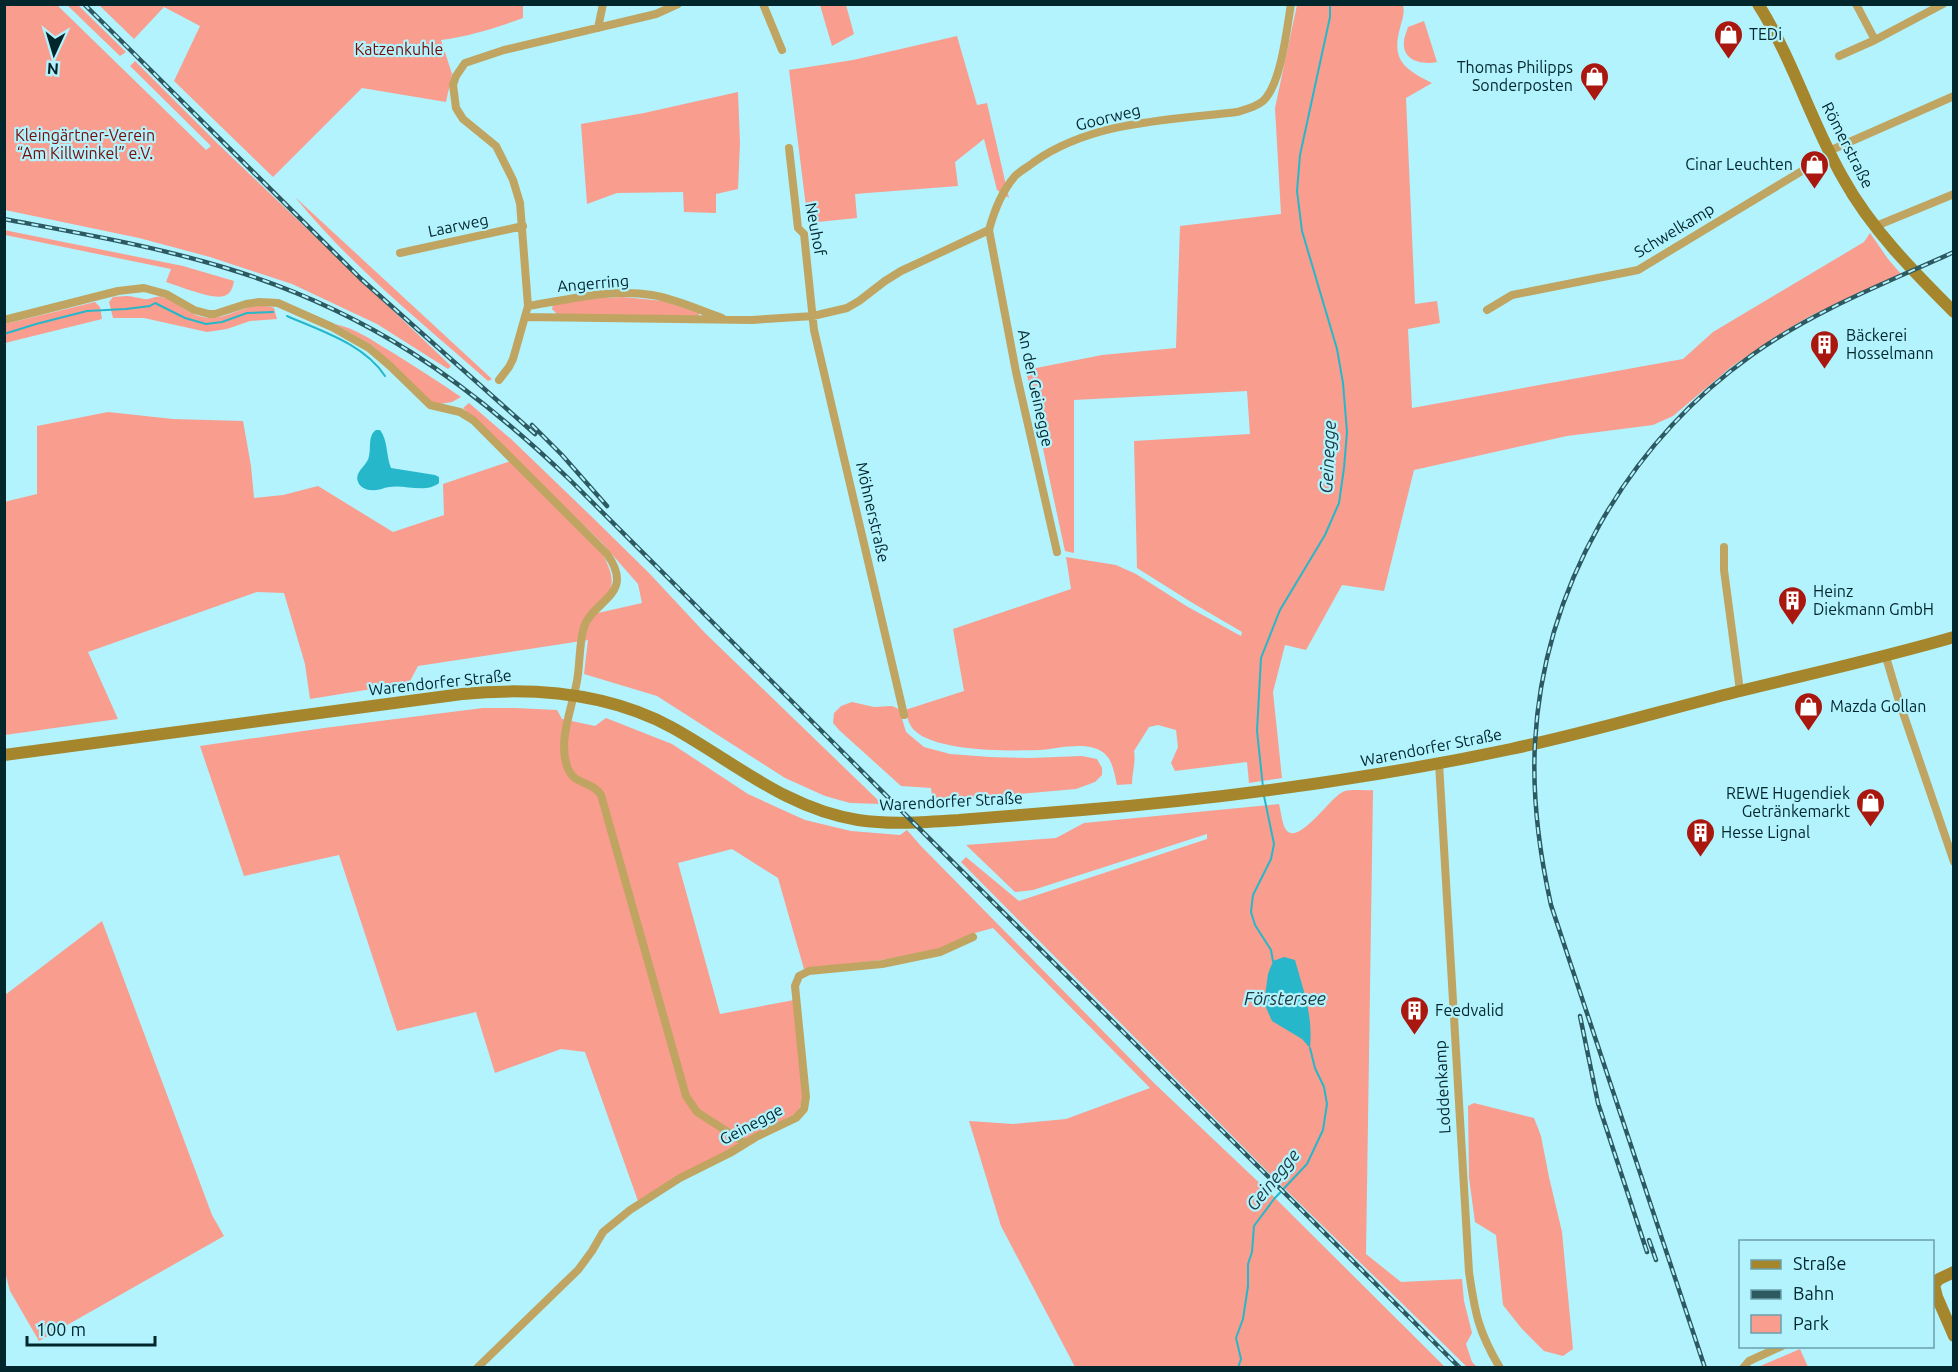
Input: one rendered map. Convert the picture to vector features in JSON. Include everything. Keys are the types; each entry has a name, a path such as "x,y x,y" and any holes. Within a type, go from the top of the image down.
{"street":[{"path":"598,28 603,4"},
{"path":"499,380 513,359 528,306 520,203 513,180 496,146 463,119 456,108 453,91 456,76 465,63 504,50 656,14 678,4"},
{"path":"763,4 782,50"},
{"name":"Goorweg","path":"989,230 995,208 1016,175 1048,152 1083,136 1111,129 1237,112 1263,101 1270,92 1285,46 1291,4"},
{"name":"Römerstraße","path":"1758,4 1778,37 1849,189 1913,270 1953,312"},
{"path":"1856,4 1875,40"},
{"path":"1839,56 1875,40 1942,4"},
{"name":"Schwelkamp","path":"1487,310 1512,295 1638,270 1830,152 1953,96"},
{"name":"Neuhof","path":"789,148 798,228 804,234 813,316"},
{"path":"1876,226 1953,194"},
{"name":"Laarweg","path":"400,253 523,226"},
{"path":"813,316 847,308 859,302 885,280 901,271 989,230"},
{"name":"An der Geinegge","path":"989,230 1016,372 1057,552"},
{"path":"4,320 118,291 144,288 154,289 194,310 209,314 246,304 278,303 332,327 369,348 390,366 422,400 437,408 460,412 482,427 607,554 615,569 615,587 609,598 584,627 574,695 565,736 565,755 569,771 579,781 592,785 601,795 686,1096 696,1112 745,1143"},
{"name":"Angerring","path":"528,306 591,296 651,295 728,320"},
{"name":"Angerring","path":"526,317 728,320 813,316"},
{"name":"Möhnerstraße","path":"813,316 814,330 904,715"},
{"path":"1724,547 1724,570 1740,691"},
{"name":"Warendorfer Straße","path":"4,755 462,694 519,690 574,695 641,713 692,739 778,793 826,813 858,820 922,823 1233,796 1371,776 1521,747 1740,691 1887,657 1953,637"},
{"path":"1887,657 1953,862"},
{"name":"Loddenkamp","path":"1439,763 1469,1272 1475,1314 1481,1332 1500,1368"},
{"name":"Geinegge","path":"477,1368 578,1270 603,1232 612,1224 680,1178 796,1118 804,1109 806,1097 795,986 800,976 809,971 882,964 940,952 973,937"},
{"path":"729,1134 730,1153"},
{"path":"1934,1284 1953,1272"},
{"path":"1934,1288 1953,1336"},
{"path":"1743,1368 1749,1361 1780,1348"}],"green space":[{"name":"Kleingärtner-Verein “Am Killwinkel” e.V.","path":"4,5 57,5 206,150 211,146 130,66 135,61 216,142 451,366 448,369 377,324 292,284 210,257 139,238 5,210"},
{"path":"67,5 78,5 126,52 120,56"},
{"name":"Katzenkuhle","path":"99,5 523,5 523,18 483,31 441,40 452,74 446,102 362,88 273,177 174,81 200,26 164,7 134,39"},
{"path":"820,5 846,5 854,34 832,46"},
{"path":"1297,5 1403,5 1397,49 1399,56 1414,73 1432,83 1406,98 1415,304 1437,301 1440,323 1408,329 1412,408 1683,359 1713,332 1864,242 1870,233 1901,274 1812,315 1783,332 1731,367 1673,416 1653,425 1567,436 1414,470 1384,591 1342,585 1306,650 1285,645 1273,692 1282,778 1249,783 1247,762 1175,771 1171,763 1178,747 1176,730 1158,725 1149,727 1134,751 1132,784 1117,785 1108,758 1100,750 1092,747 1074,746 1039,750 973,749 939,743 924,737 912,728 905,710 964,691 953,629 1071,589 1066,557 1116,565 1136,574 1188,607 1241,636 1242,632 1137,568 1134,441 1250,434 1247,391 1074,400 1074,553 1065,551 1026,370 1102,355 1176,348 1180,226 1281,214 1275,108"},
{"path":"1424,21 1437,62 1426,63 1414,60 1406,54 1404,48 1408,27"},
{"path":"957,36 977,105 987,103 1009,198 997,190 984,139 955,162 958,186 855,194 857,218 808,223 789,70 853,60"},
{"path":"738,92 740,143 738,189 716,194 716,213 684,212 683,192 617,193 587,204 581,124 644,113"},
{"path":"295,197 492,379 488,381 387,293 316,222"},
{"path":"4,230 183,266 234,281 234,283 230,292 224,296 204,294 166,282 171,269 5,235"},
{"path":"113,297 147,299 162,297 196,315 210,318 225,316 249,307 265,306 274,308 277,319 250,321 227,329 207,332 144,318 113,318 109,302"},
{"path":"623,297 663,301 699,313 699,316 557,314 552,309 553,305 585,299"},
{"path":"95,302 100,307 102,319 5,343 5,324"},
{"path":"335,324 350,328 370,339 461,397 452,402 440,404 428,401 373,346"},
{"path":"469,403 511,439 591,516 705,633 882,804 850,803 825,796 785,778 657,696 584,674 588,640 418,666 409,683 310,699 305,664 284,593 257,592 88,652 118,719 5,735 4,502 37,494 37,426 108,412 173,419 243,421 254,498 283,495 318,486 393,532 444,515 443,484 511,461 603,555 611,574 611,588 589,615 642,603 638,584 602,543 463,408"},
{"path":"852,702 874,707 892,706 899,709 906,732 924,747 950,754 990,757 1082,756 1097,759 1102,768 1102,775 1095,782 1076,789 948,800 932,797 931,788 901,786 833,723 834,713 841,706"},
{"path":"483,708 557,710 562,719 595,726 606,718 672,744 748,794 805,820 851,831 900,835 907,830 1155,1084 1269,1192 1445,1367 1075,1367 1001,1226 969,1121 1013,1124 1066,1119 1150,1088 993,928 975,933 938,950 881,960 804,969 778,878 732,849 678,863 720,1014 794,1000 804,1099 797,1113 638,1201 585,1052 561,1049 495,1073 476,1012 397,1031 339,855 244,876 200,746"},
{"path":"1352,790 1373,790 1366,1254 1401,1282 1462,1279 1464,1301 1472,1333 1466,1344 1472,1362 1477,1367 1467,1367 1279,1183 961,862 966,857 1019,901 1207,839 1207,834 1033,890 1015,892 966,845 1056,838 1084,823 1279,804 1285,829 1293,833 1308,825 1339,794"},
{"path":"102,921 212,1215 224,1236 39,1341 10,1291 5,1272 5,995"},
{"path":"1474,1103 1534,1118 1541,1136 1562,1232 1573,1349 1563,1356 1544,1351 1503,1305 1496,1235 1475,1222 1469,1178 1468,1106"},
{"path":"1800,1349 1808,1367 1758,1367"}],"water":[{"path":"376,430 380,430 384,438 391,468 435,475 439,477 439,483 428,488 395,486 374,490 362,487 357,476 368,460 371,438"},
{"name":"Förstersee","path":"1284,957 1295,960 1302,983 1309,1014 1310,1048 1302,1039 1272,1021 1264,1003 1268,974 1273,961"}],"waterway":[{"name":"Geinegge","path":"1263,787 1257,731 1261,658 1280,610 1325,535 1339,503 1344,468 1347,432 1343,383 1337,349 1302,231 1297,191 1300,155 1330,17 1330,4"},
{"path":"4,334 87,311 126,309 150,306 155,303 185,318 206,324 222,322 247,313 273,312"},
{"path":"287,316 354,347 366,355 385,376"},
{"name":"Geinegge","path":"1264,796 1274,844 1271,859 1253,895 1251,912 1255,925 1271,950 1273,961"},
{"name":"Geinegge","path":"1238,1368 1241,1359 1236,1338 1243,1319 1254,1226 1274,1199 1307,1164 1323,1130 1327,1104 1324,1087 1315,1068 1310,1048"}],"railway":[{"path":"84,4 361,279 535,434"},
{"path":"4,219 171,253 276,285 369,327 411,352 492,411 570,480 1460,1368"},
{"path":"1705,1368 1551,905 1540,845 1535,784 1535,743 1541,686 1555,630 1574,576 1600,525 1631,476 1666,432 1707,391 1775,339 1825,311 1954,252"},
{"path":"532,425 607,506"},
{"path":"1580,1016 1598,1103 1647,1252"},
{"path":"1649,1240 1656,1260"}],"place":[{"name":"TEDi","path":"1728,60"},
{"name":"Thomas Philipps Sonderposten","path":"1594,102"},
{"name":"Cinar Leuchten","path":"1814,190"},
{"name":"Bäckerei Hosselmann","path":"1825,370"},
{"name":"Heinz Diekmann GmbH","path":"1792,626"},
{"name":"Mazda Gollan","path":"1809,732"},
{"name":"REWE Hugendiek Getränkemarkt","path":"1871,828"},
{"name":"Hesse Lignal","path":"1700,858"},
{"name":"Feedvalid","path":"1414,1036"}]}
